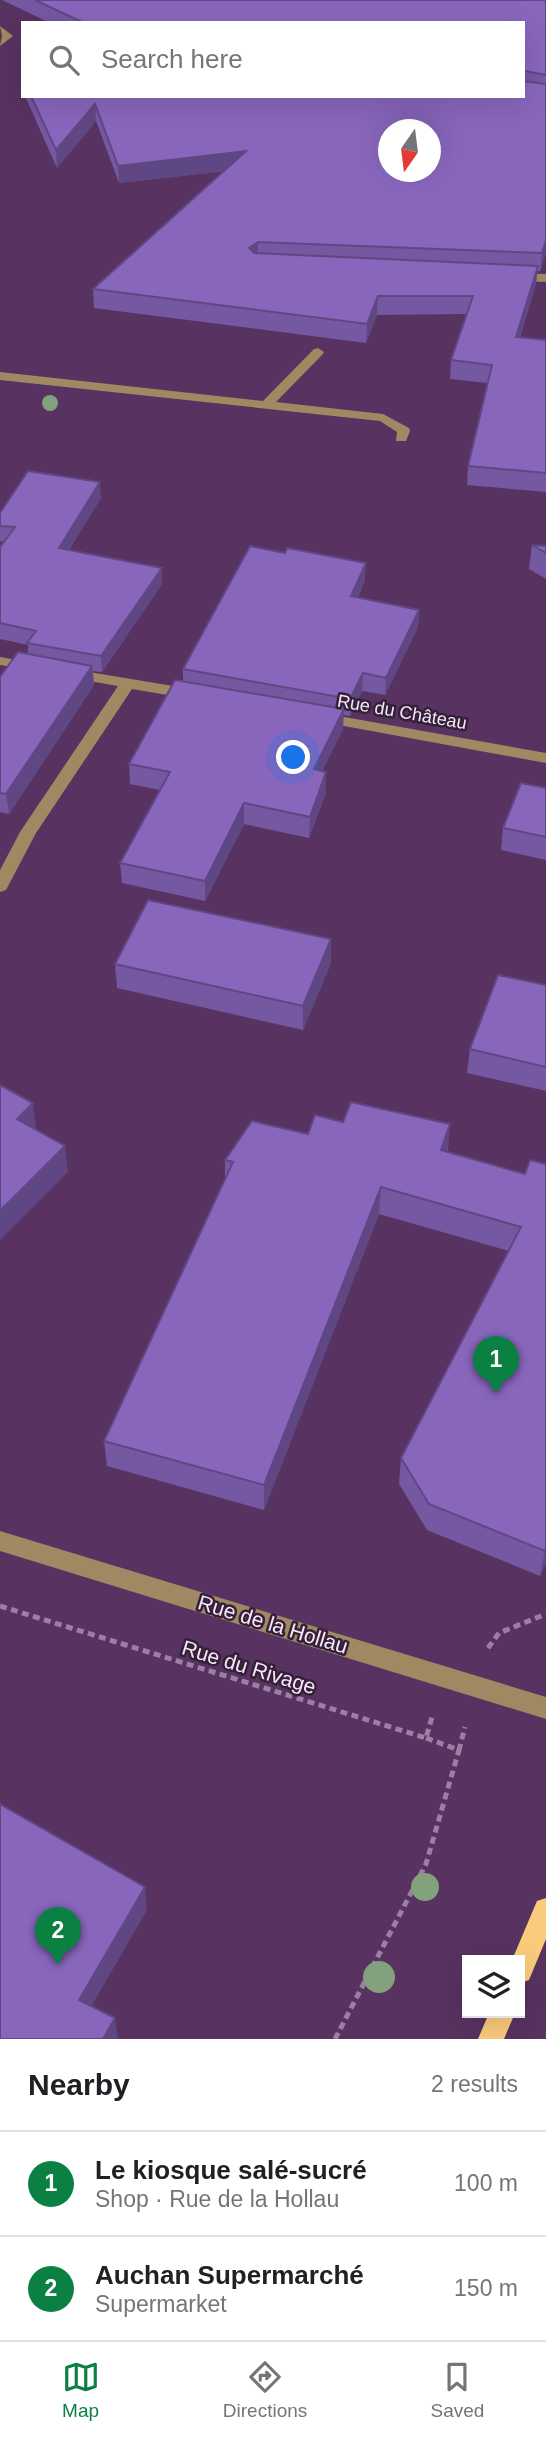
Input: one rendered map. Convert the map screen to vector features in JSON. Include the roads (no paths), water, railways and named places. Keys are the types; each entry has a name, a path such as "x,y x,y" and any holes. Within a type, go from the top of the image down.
{"main road":[{"path":"525,1959 546,1910"},
{"path":"491,2039 500,2018"}],"street":[{"path":"0,29 8,36 5,43"},
{"path":"494,276 546,278"},
{"path":"267,404 318,352"},
{"path":"0,376 383,418 404,431 401,438"},
{"path":"0,662 209,698"},
{"path":"0,886 28,832 128,683"},
{"name":"Rue du Château","path":"304,714 546,758"},
{"name":"Rue de la Hollau","path":"0,1541 546,1708"}],"place":[{"name":"Le kiosque salé-sucré","path":"496,1394"},
{"name":"Auchan Supermarché","path":"58,1965"}]}
